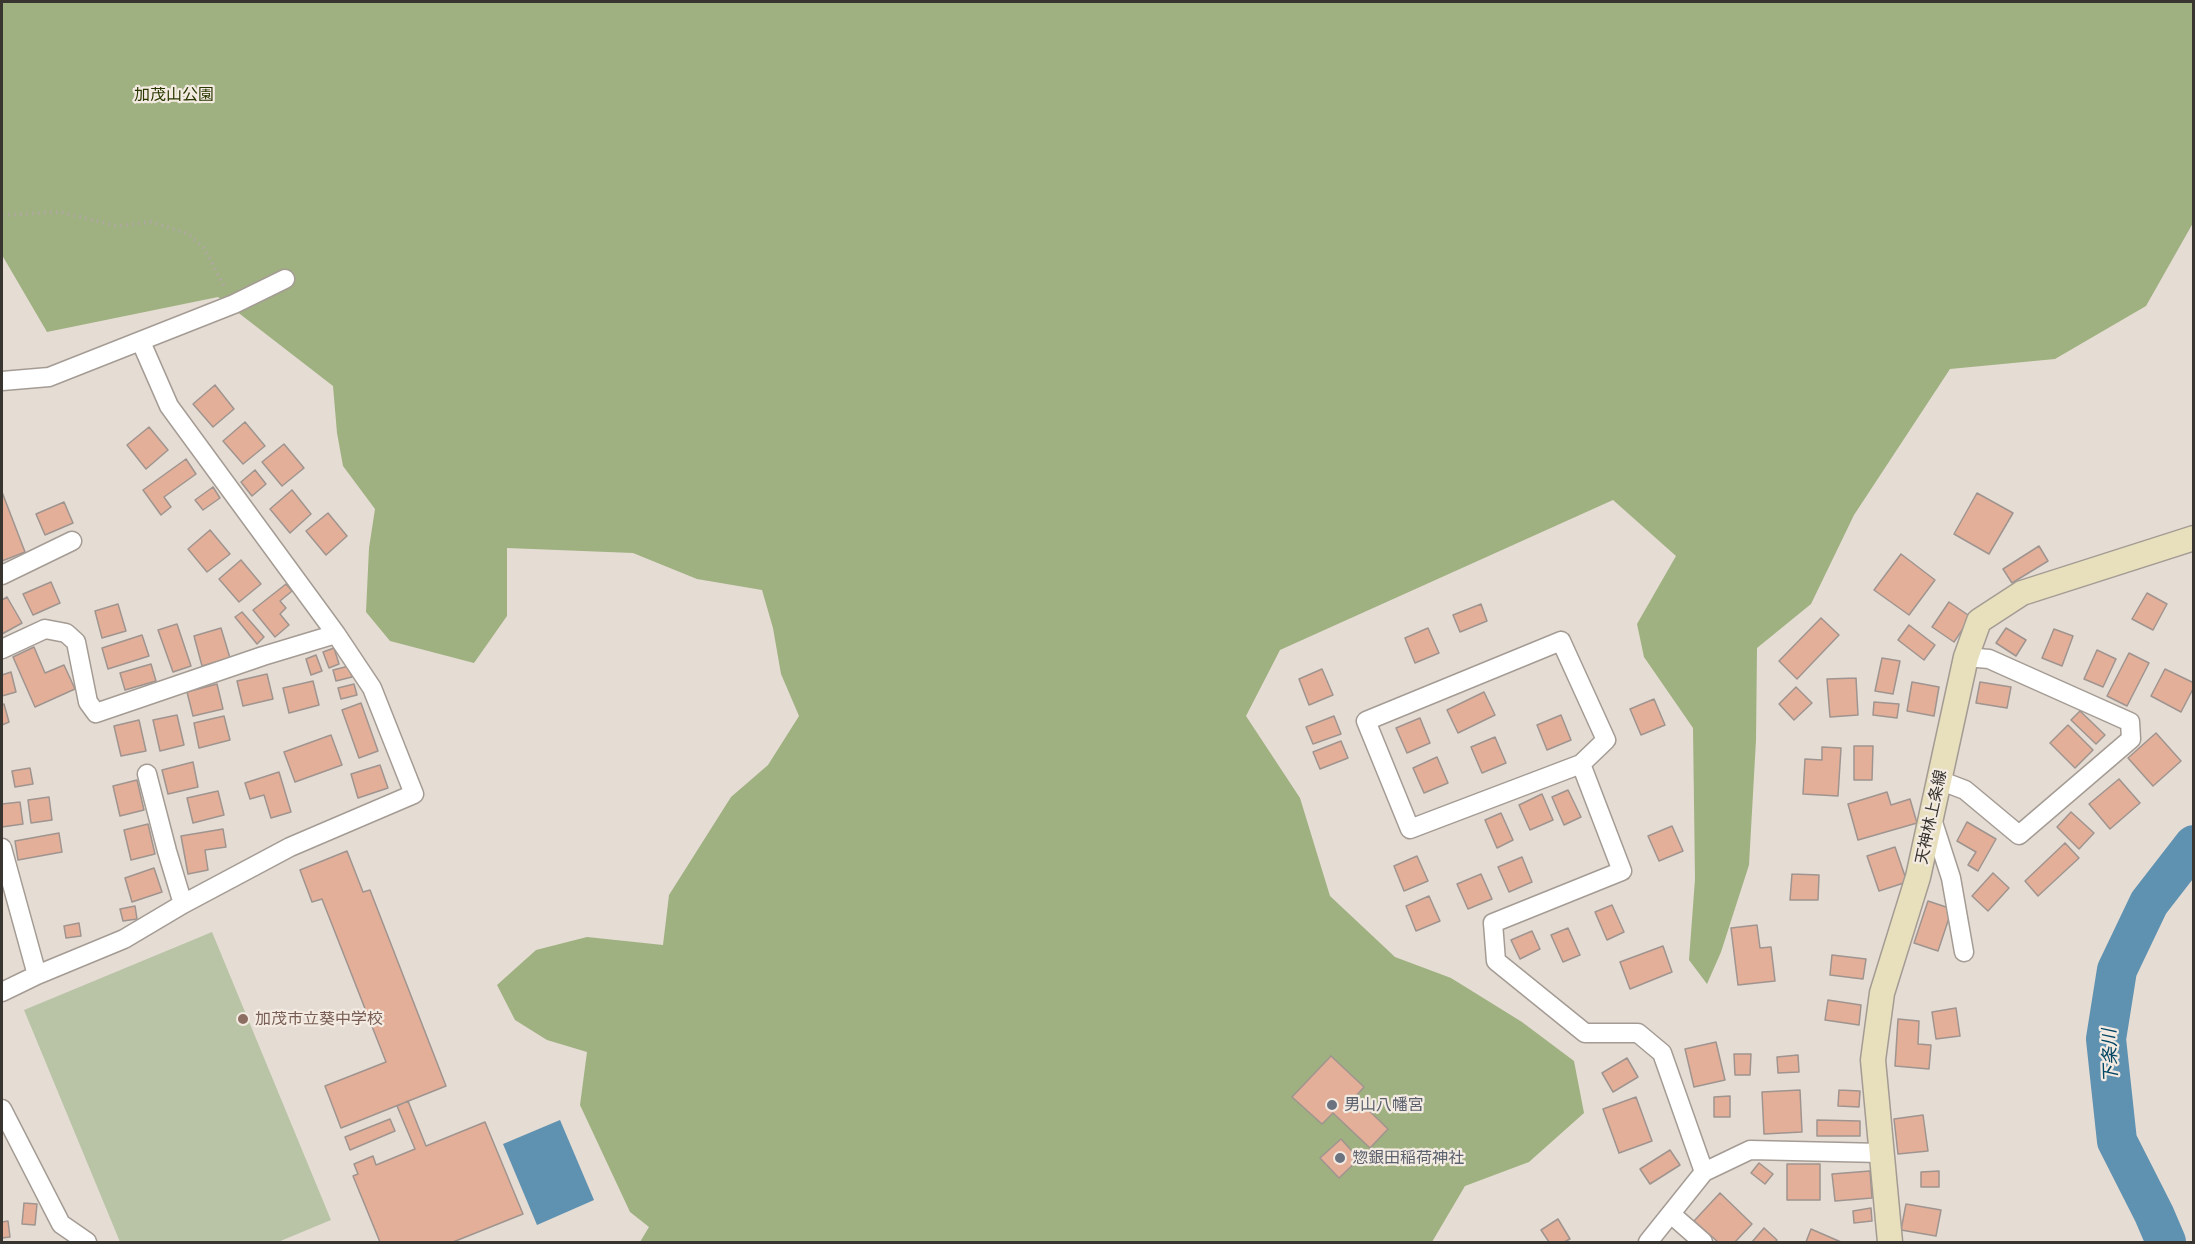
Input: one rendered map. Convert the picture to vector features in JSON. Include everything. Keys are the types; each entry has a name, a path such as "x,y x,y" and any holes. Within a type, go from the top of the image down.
{"main road":[{"name":"天神林上条線","path":"1890,1242 1873,1060 1882,993 1918,877 1966,657 1979,621 2022,593 2193,538"}],"street":[{"path":"2,381 49,377 141,342 285,279"},
{"path":"2,992 124,939 183,904 290,847 414,794 372,688 336,634 169,406 141,342"},
{"path":"2,575 72,542"},
{"path":"2,649 45,629 66,633 76,642 88,702 96,713 263,656 336,634"},
{"path":"1561,641 1606,740 1581,764 1410,829 1366,721 1561,641"},
{"path":"1940,780 1965,790 2019,835 2131,739 2130,722 1989,659 1966,657"},
{"path":"1581,764 1622,871 1493,923 1496,961 1585,1034 1638,1033 1662,1053 1704,1172"},
{"path":"147,774 183,904"},
{"path":"1931,816 1951,878 1964,952"},
{"path":"2,848 38,975"},
{"path":"2,1109 61,1224 87,1242"},
{"path":"1648,1242 1704,1172 1750,1150 1881,1153"},
{"path":"1671,1214 1703,1242"}],"path":[{"path":"2,215 60,212 117,226 150,222 188,233 204,248 234,303"}],"green space":[{"name":"加茂山公園","path":"2,2 2193,2 2193,223 2146,306 2055,359 1950,369 1854,515 1811,604 1757,648 1756,740 1749,865 1721,952 1707,984 1689,960 1695,879 1693,728 1644,657 1637,624 1676,556 1613,500 1280,650 1246,716 1300,798 1330,896 1395,957 1451,978 1522,1022 1574,1061 1584,1113 1529,1162 1465,1186 1432,1242 640,1242 649,1227 630,1212 580,1105 587,1052 547,1040 515,1020 497,985 536,950 587,937 663,945 669,895 731,797 768,765 799,716 781,674 773,628 762,590 697,579 633,553 507,548 507,616 474,663 390,641 366,612 369,548 375,509 343,466 337,433 333,386 218,297 47,332 2,255"},
{"path":"212,932 331,1220 278,1242 120,1242 24,1010"}],"water":[{"path":"560,1120 594,1200 537,1225 503,1144"}],"building":[{"path":"215,385 234,409 213,427 193,404"},
{"path":"245,422 265,446 243,464 223,441"},
{"path":"149,427 168,450 146,469 127,445"},
{"path":"284,444 304,468 282,486 262,462"},
{"path":"186,459 196,474 164,497 171,507 161,515 143,490"},
{"path":"255,470 266,484 252,496 241,482"},
{"path":"213,487 220,498 203,510 195,500"},
{"path":"292,490 311,514 290,533 270,509"},
{"path":"2,492 25,552 2,561"},
{"path":"1977,493 2013,513 1989,554 1954,534"},
{"path":"64,502 73,523 45,535 36,514"},
{"path":"328,513 347,536 326,555 306,531"},
{"path":"210,530 230,554 207,572 188,549"},
{"path":"2039,546 2048,561 2012,583 2003,569"},
{"path":"1901,554 1935,580 1909,615 1874,590"},
{"path":"241,560 261,584 239,602 219,579"},
{"path":"51,582 60,603 33,615 23,594"},
{"path":"286,584 292,591 280,601 286,608 280,614 289,625 275,637 253,610"},
{"path":"2147,593 2167,604 2153,630 2132,619"},
{"path":"7,597 22,623 2,634 2,600"},
{"path":"1949,602 1971,617 1954,642 1932,627"},
{"path":"118,604 126,631 102,638 95,611"},
{"path":"1481,604 1487,621 1460,632 1453,615"},
{"path":"242,612 264,637 257,644 235,617"},
{"path":"1821,618 1839,635 1797,679 1779,661"},
{"path":"177,624 191,666 173,672 158,630"},
{"path":"1909,625 1935,645 1924,660 1898,640"},
{"path":"221,628 230,658 202,666 194,636"},
{"path":"1428,628 1439,653 1415,663 1405,638"},
{"path":"2006,628 2026,640 2016,656 1996,643"},
{"path":"2054,629 2073,636 2062,666 2042,658"},
{"path":"142,635 149,656 108,669 102,648"},
{"path":"34,647 45,673 64,665 75,689 35,707 13,657"},
{"path":"334,648 339,664 329,668 323,652"},
{"path":"2097,650 2116,659 2103,687 2084,679"},
{"path":"2129,653 2149,663 2127,706 2107,696"},
{"path":"316,655 322,671 311,675 306,659"},
{"path":"1882,658 1900,661 1893,694 1875,691"},
{"path":"151,664 156,681 125,690 120,673"},
{"path":"349,666 352,677 336,681 333,670"},
{"path":"1322,669 1333,695 1309,705 1299,679"},
{"path":"2165,669 2194,683 2181,712 2151,696"},
{"path":"11,672 16,692 2,696 2,675"},
{"path":"267,674 273,699 243,706 237,681"},
{"path":"1856,678 1858,715 1830,717 1827,679"},
{"path":"313,681 319,705 289,713 283,688"},
{"path":"1912,682 1939,687 1934,716 1907,711"},
{"path":"1980,682 2011,687 2007,708 1976,703"},
{"path":"217,684 223,709 193,716 187,692"},
{"path":"354,684 357,695 341,699 338,688"},
{"path":"1796,687 1812,703 1794,720 1779,704"},
{"path":"1484,692 1495,715 1458,733 1447,710"},
{"path":"1654,699 1665,725 1641,735 1630,709"},
{"path":"1874,702 1899,704 1897,718 1873,715"},
{"path":"361,703 378,751 359,758 342,710"},
{"path":"4,704 9,722 2,725 2,705"},
{"path":"2080,711 2105,735 2096,744 2071,720"},
{"path":"177,715 184,745 160,751 153,720"},
{"path":"1561,715 1571,740 1547,750 1537,725"},
{"path":"224,716 230,740 199,748 194,723"},
{"path":"1334,716 1341,734 1313,744 1306,727"},
{"path":"1420,718 1430,743 1407,753 1396,728"},
{"path":"139,720 146,751 121,756 114,726"},
{"path":"2068,725 2093,750 2075,768 2050,743"},
{"path":"2156,733 2181,761 2153,786 2128,758"},
{"path":"331,735 342,765 295,782 284,752"},
{"path":"1495,737 1506,763 1482,773 1471,747"},
{"path":"1341,741 1348,758 1320,769 1313,752"},
{"path":"1854,746 1873,746 1872,780 1854,780"},
{"path":"1822,747 1841,748 1838,796 1803,794 1805,759 1822,760"},
{"path":"1437,757 1448,783 1424,793 1413,768"},
{"path":"193,762 198,787 168,794 162,770"},
{"path":"380,765 388,788 358,798 351,774"},
{"path":"30,768 33,784 15,787 12,771"},
{"path":"279,772 291,812 271,818 264,795 250,799 245,783"},
{"path":"2119,779 2140,803 2110,829 2089,804"},
{"path":"137,780 144,810 120,816 113,786"},
{"path":"1568,790 1581,817 1564,825 1552,797"},
{"path":"218,791 224,815 193,823 187,798"},
{"path":"1887,792 1891,805 1910,799 1917,823 1858,840 1848,804"},
{"path":"1542,794 1553,820 1530,830 1519,805"},
{"path":"49,797 52,820 31,823 28,800"},
{"path":"20,802 23,824 2,827 2,804"},
{"path":"2071,812 2094,833 2079,849 2057,827"},
{"path":"1501,813 1513,840 1497,848 1485,820"},
{"path":"1967,822 1996,839 1978,871 1968,865 1976,852 1957,841"},
{"path":"148,824 155,854 131,860 124,830"},
{"path":"1672,826 1683,851 1659,861 1648,836"},
{"path":"223,829 226,847 205,850 208,870 188,874 181,836"},
{"path":"59,833 62,852 18,860 15,841"},
{"path":"2065,843 2079,858 2038,896 2025,881"},
{"path":"1895,847 1907,882 1879,891 1867,856"},
{"path":"347,851 363,892 370,890 446,1086 341,1128 325,1086 386,1062 322,899 312,902 300,870"},
{"path":"1417,856 1428,881 1404,891 1394,866"},
{"path":"1522,857 1532,882 1509,892 1498,867"},
{"path":"154,868 162,892 132,902 125,878"},
{"path":"1993,873 2009,888 1988,911 1972,896"},
{"path":"1481,874 1492,899 1468,909 1457,884"},
{"path":"1792,874 1819,875 1818,900 1790,900"},
{"path":"1429,896 1440,921 1416,931 1406,906"},
{"path":"1928,901 1952,909 1938,951 1914,943"},
{"path":"1612,905 1624,932 1607,940 1595,912"},
{"path":"135,906 137,919 123,921 120,909"},
{"path":"79,923 81,936 66,938 64,926"},
{"path":"1757,925 1760,948 1771,947 1775,981 1738,985 1731,928"},
{"path":"1568,928 1580,955 1563,962 1551,935"},
{"path":"1532,931 1540,949 1520,959 1511,940"},
{"path":"1663,946 1672,972 1630,989 1620,962"},
{"path":"1832,955 1866,959 1863,979 1830,975"},
{"path":"1828,1000 1861,1005 1859,1025 1825,1020"},
{"path":"1956,1008 1960,1036 1936,1039 1932,1012"},
{"path":"1898,1019 1919,1021 1918,1044 1931,1045 1929,1069 1895,1066"},
{"path":"1716,1042 1725,1080 1694,1087 1685,1049"},
{"path":"1734,1054 1751,1054 1750,1075 1735,1075"},
{"path":"1798,1055 1799,1072 1778,1073 1777,1057"},
{"name":"男山八幡宮","path":"1331,1056 1364,1087 1355,1097 1388,1129 1370,1148 1333,1113 1322,1124 1292,1097"},
{"path":"1627,1058 1638,1077 1613,1092 1602,1073"},
{"path":"1800,1090 1802,1132 1764,1134 1762,1092"},
{"path":"1839,1090 1860,1091 1859,1107 1838,1106"},
{"path":"1730,1096 1730,1117 1714,1117 1714,1097"},
{"path":"1636,1097 1652,1141 1619,1153 1603,1109"},
{"path":"408,1101 426,1146 485,1122 523,1214 453,1242 380,1242 353,1176 358,1174 354,1164 373,1156 376,1165 415,1149 397,1106"},
{"path":"1923,1115 1928,1151 1898,1154 1894,1119"},
{"path":"390,1119 395,1131 350,1150 345,1137"},
{"path":"1817,1120 1860,1121 1860,1136 1817,1136"},
{"name":"惣銀田稲荷神社","path":"1341,1139 1359,1159 1339,1178 1320,1158"},
{"path":"1670,1150 1680,1165 1650,1184 1640,1169"},
{"path":"1759,1163 1773,1174 1765,1184 1751,1173"},
{"path":"1787,1164 1820,1164 1820,1200 1787,1200"},
{"path":"1870,1171 1872,1198 1835,1201 1832,1174"},
{"path":"1939,1171 1939,1187 1921,1187 1921,1172"},
{"path":"1720,1193 1752,1224 1735,1242 1718,1242 1694,1221"},
{"path":"24,1203 37,1204 35,1225 22,1224"},
{"path":"1906,1204 1941,1210 1936,1236 1901,1230"},
{"path":"1871,1208 1872,1221 1854,1223 1853,1211"},
{"path":"1558,1219 1570,1239 1564,1242 1549,1242 1541,1230"},
{"path":"8,1221 10,1237 2,1238 2,1222"},
{"path":"1764,1228 1777,1240 1775,1242 1752,1242"},
{"path":"1811,1229 1841,1242 1806,1242"}],"waterway":[{"name":"下条川","path":"2166,1242 2117,1141 2106,1039 2117,970 2149,903 2194,845"}],"place":[{"name":"加茂市立葵中学校","path":"243,1019"},
{"name":"男山八幡宮","path":"1332,1105"},
{"name":"惣銀田稲荷神社","path":"1340,1158"}]}
